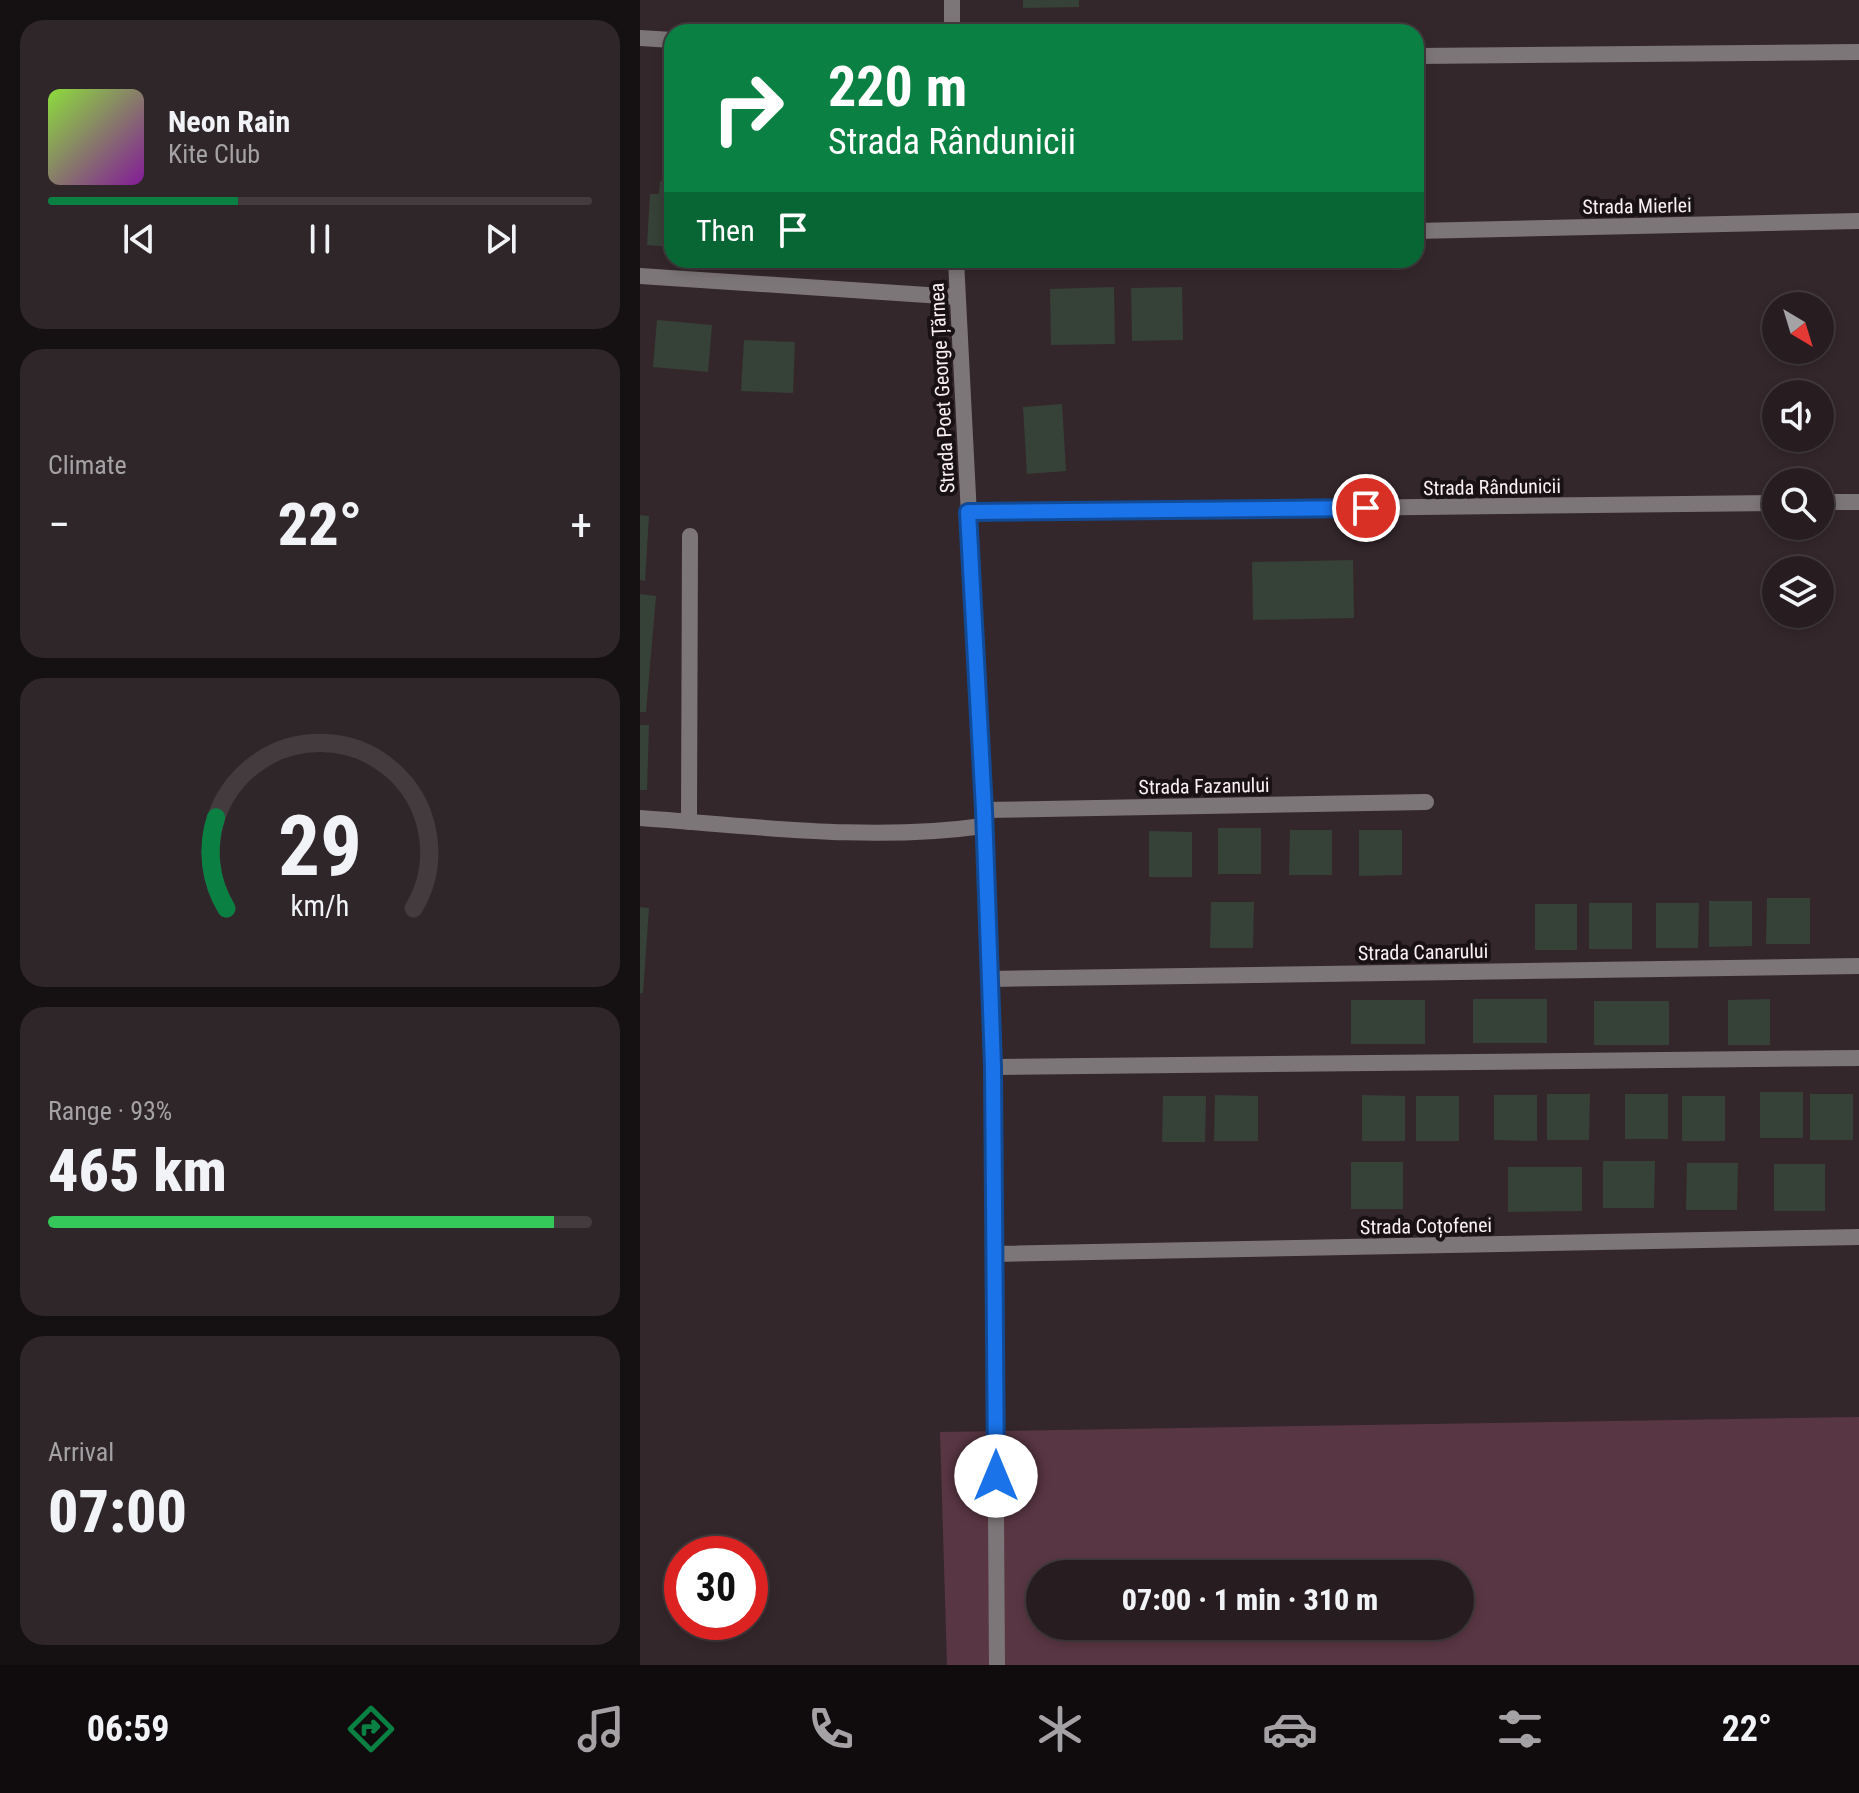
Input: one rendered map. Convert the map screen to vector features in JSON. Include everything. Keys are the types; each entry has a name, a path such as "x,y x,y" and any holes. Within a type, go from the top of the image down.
{"street":[{"path":"952,0 952,24"},
{"path":"640,38 664,40"},
{"path":"1424,56 1859,52"},
{"name":"Strada Mierlei","path":"1424,231 1859,221"},
{"name":"Strada Poet George Țărnea","path":"956,268 984,818 993,1067 997,1665"},
{"path":"640,276 957,297"},
{"path":"1834,502 1859,502"},
{"name":"Strada Rândunicii","path":"968,512 1762,503"},
{"path":"689,822 690,536"},
{"name":"Strada Fazanului","path":"640,818 841,831 939,832 984,818 1426,802"},
{"name":"Strada Canarului","path":"989,979 1859,966"},
{"path":"993,1067 1859,1058"},
{"name":"Strada Coțofenei","path":"994,1254 1859,1237"}],"shaded area":[{"path":"1859,1417 1859,1665 947,1665 940,1432"}],"building":[{"path":"1023,0 1079,0 1079,7 1023,8"},
{"path":"660,181 664,181 664,246 647,245 650,194 659,194"},
{"path":"1114,287 1115,344 1051,345 1050,289"},
{"path":"1182,287 1183,340 1132,341 1131,288"},
{"path":"657,320 712,325 708,372 653,367"},
{"path":"744,340 795,342 793,393 741,391"},
{"path":"1062,404 1066,471 1027,474 1023,407"},
{"path":"640,515 649,516 645,581 640,580"},
{"path":"1353,560 1354,618 1253,620 1252,562"},
{"path":"640,594 656,596 646,712 640,712"},
{"path":"640,725 649,725 647,790 640,790"},
{"path":"1218,828 1261,828 1261,874 1218,874"},
{"path":"1290,830 1332,830 1332,875 1289,875"},
{"path":"1359,830 1402,830 1402,875 1359,876"},
{"path":"1149,831 1192,832 1192,877 1149,877"},
{"path":"1767,898 1810,898 1810,944 1766,944"},
{"path":"1709,901 1752,901 1752,946 1709,947"},
{"path":"1211,902 1254,902 1253,948 1210,948"},
{"path":"1589,903 1632,903 1632,949 1589,949"},
{"path":"1656,903 1699,903 1698,948 1656,948"},
{"path":"1535,904 1577,904 1577,950 1535,950"},
{"path":"640,907 649,908 643,993 640,993"},
{"path":"1473,999 1547,999 1547,1043 1473,1043"},
{"path":"1770,999 1770,1045 1728,1045 1728,1000"},
{"path":"1351,1000 1425,1000 1425,1044 1351,1044"},
{"path":"1594,1001 1669,1001 1669,1045 1594,1045"},
{"path":"1760,1092 1803,1092 1803,1138 1760,1138"},
{"path":"1547,1094 1590,1094 1589,1140 1547,1140"},
{"path":"1625,1094 1668,1094 1668,1139 1625,1139"},
{"path":"1810,1094 1853,1094 1853,1140 1810,1140"},
{"path":"1215,1095 1258,1096 1258,1141 1214,1141"},
{"path":"1362,1095 1405,1096 1405,1141 1362,1141"},
{"path":"1494,1095 1537,1095 1537,1141 1494,1140"},
{"path":"1163,1096 1206,1096 1205,1142 1162,1142"},
{"path":"1416,1096 1459,1096 1459,1141 1416,1141"},
{"path":"1682,1096 1725,1096 1725,1141 1682,1141"},
{"path":"1603,1161 1655,1161 1654,1208 1603,1208"},
{"path":"1351,1162 1403,1162 1403,1209 1351,1209"},
{"path":"1687,1163 1738,1163 1737,1210 1686,1210"},
{"path":"1774,1164 1825,1164 1825,1211 1774,1211"},
{"path":"1508,1167 1582,1167 1582,1211 1508,1212"}],"route":[{"path":"996,1476 993,1067 984,810 968,512 1366,508"}]}
